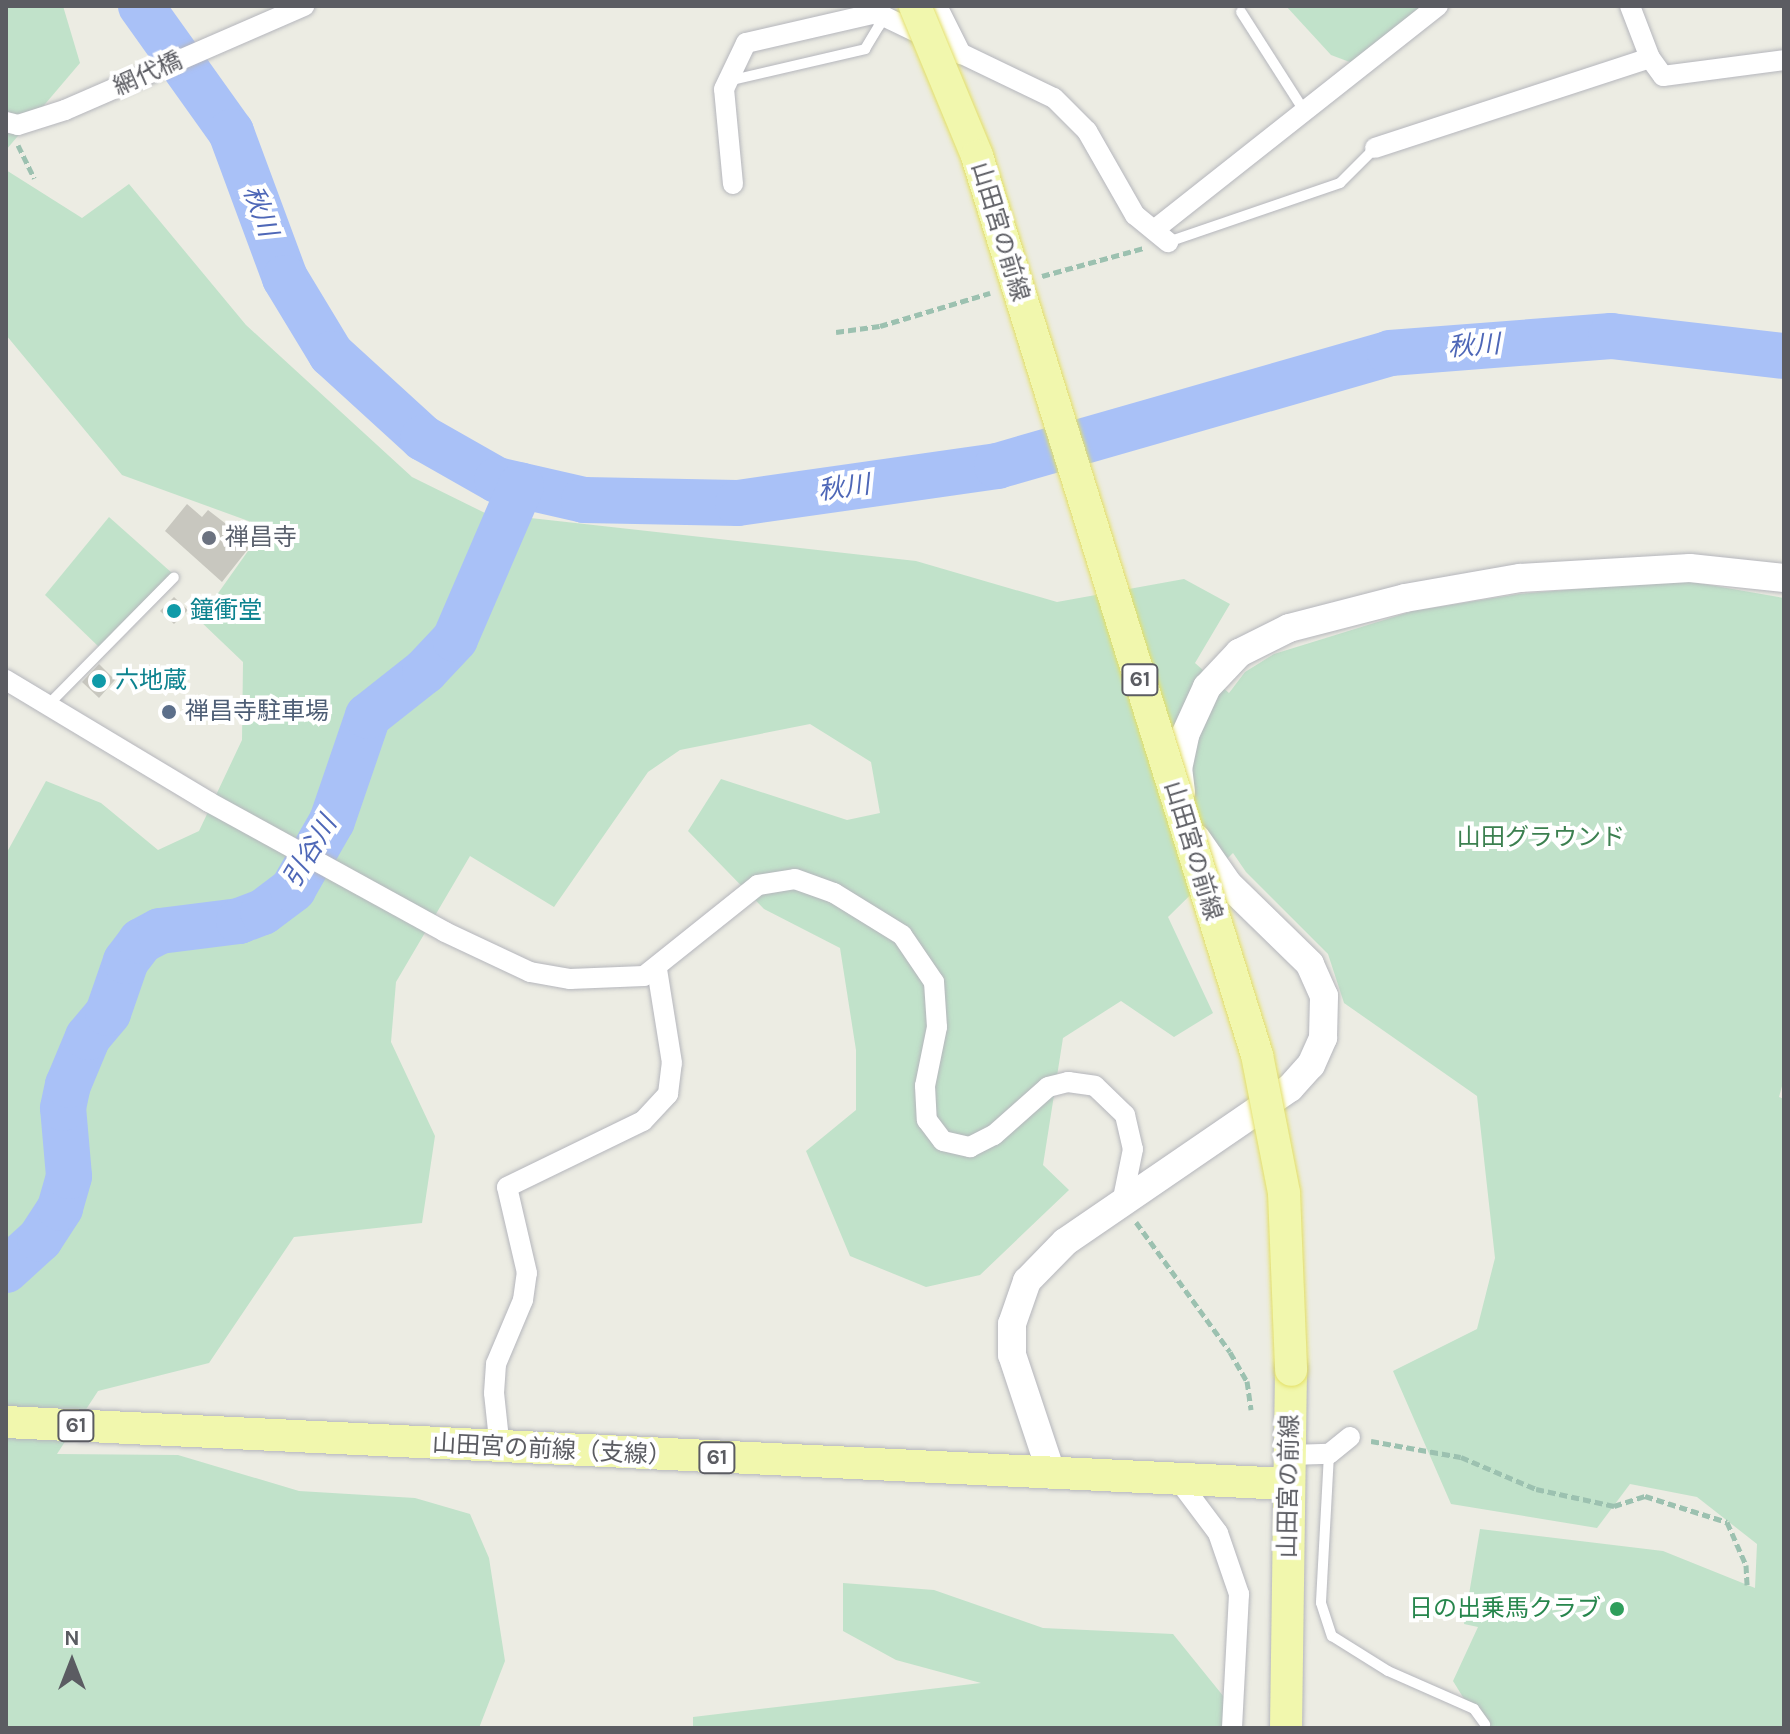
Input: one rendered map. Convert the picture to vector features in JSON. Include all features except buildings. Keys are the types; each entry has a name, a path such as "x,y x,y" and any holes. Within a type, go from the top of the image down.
{"main road":[{"name":"山田宮の前線","path":"915,6 977,156 1257,1055 1284,1193 1291,1370 1286,1728"},
{"name":"山田宮の前線（支線）","path":"6,1422 1179,1481 1290,1470"}],"street":[{"name":"網代橋","path":"12,123 65,110 304,6"},
{"path":"937,6 961,54"},
{"path":"733,184 724,89 746,43 877,13 1054,98 1087,131 1135,215 1161,236 1305,112 1438,6"},
{"path":"1630,6 1650,58 1663,76 1784,60"},
{"path":"1375,148 1650,58"},
{"path":"1052,1475 1015,1366 1014,1313 1027,1281 1043,1260 1290,1088 1311,1065 1325,1030 1322,990 1310,964 1206,857 1182,803 1178,769 1191,717 1207,687 1232,659 1289,628 1478,583 1661,569 1784,578"},
{"path":"6,680 45,708 209,802 415,915 530,972 570,979 624,978 657,969 734,900 774,879 795,879 858,905 902,935 934,982 937,1027 925,1086 927,1120 943,1141 970,1147 994,1135 1048,1087 1068,1082 1095,1086 1125,1115 1133,1149 1122,1203"},
{"path":"500,1449 494,1393 496,1364 523,1300 527,1273 507,1187 643,1121 668,1094 672,1063 657,969"},
{"path":"1290,1470 1329,1454 1350,1437"},
{"path":"1179,1481 1218,1533 1239,1594 1232,1728"}],"lane":[{"path":"1241,12 1305,112"},
{"path":"728,81 865,49 879,26 877,13"},
{"path":"1161,236 1340,183 1375,148"},
{"path":"45,708 174,577"},
{"path":"1329,1454 1321,1603 1332,1636 1388,1671 1474,1709 1485,1724"}],"path":[{"path":"12,123 21,157 34,178"},
{"path":"1122,1203 1230,1352 1247,1381 1251,1410"},
{"path":"1350,1437 1461,1457 1536,1489 1614,1506 1645,1496 1727,1522 1746,1565 1747,1585"}],"green space":[{"path":"6,6 63,6 80,63 6,150"},
{"path":"1286,6 1424,6 1355,64 1331,55"},
{"name":"山田グラウンド","path":"6,170 82,218 129,184 246,325 412,477 485,513 916,561 1057,602 1184,579 1230,604 1195,663 1229,693 1245,672 1274,654 1413,611 1519,594 1681,580 1784,598 1784,1079 1779,1097 1784,1099 1784,1728 1482,1728 1453,1681 1478,1627 1464,1624 1480,1529 1663,1551 1755,1588 1757,1544 1697,1497 1630,1484 1597,1528 1451,1504 1393,1371 1477,1329 1495,1258 1477,1096 1344,1003 1328,954 1246,872 1233,853 1168,917 1213,1013 1174,1037 1121,1001 1063,1038 1043,1165 1069,1190 980,1275 926,1287 850,1256 806,1151 856,1110 856,1050 840,948 764,909 688,831 721,779 847,820 880,813 871,762 810,724 680,750 648,772 554,907 470,856 396,982 391,1042 435,1136 422,1223 294,1237 209,1363 98,1391 57,1454 178,1455 299,1491 415,1498 470,1514 489,1558 505,1661 479,1728 6,1728 6,854 46,781 101,803 158,850 199,831 242,740 243,662 199,620 265,527 122,475 6,335"},
{"path":"109,517 172,573 99,647 45,595"},
{"path":"843,1583 934,1590 1043,1628 1173,1634 1224,1697 1226,1728 693,1728 693,1717 981,1683 896,1660 843,1631"}],"waterway":[{"name":"秋川","path":"141,6 231,132 285,278 331,354 423,438 497,480 584,500 738,503 997,466 1390,353 1611,336 1784,356"},
{"name":"引谷川","path":"6,1270 40,1239 60,1208 69,1176 63,1108 68,1085 88,1037 108,1013 126,961 141,941 160,931 239,921 263,912 293,889 332,821 368,716 425,671 455,639 521,486"}],"place":[{"name":"禅昌寺","path":"209,538"},
{"name":"鐘衝堂","path":"174,611"},
{"name":"六地蔵","path":"99,681"},
{"name":"禅昌寺駐車場","path":"169,712"},
{"name":"日の出乗馬クラブ","path":"1617,1609"}]}
